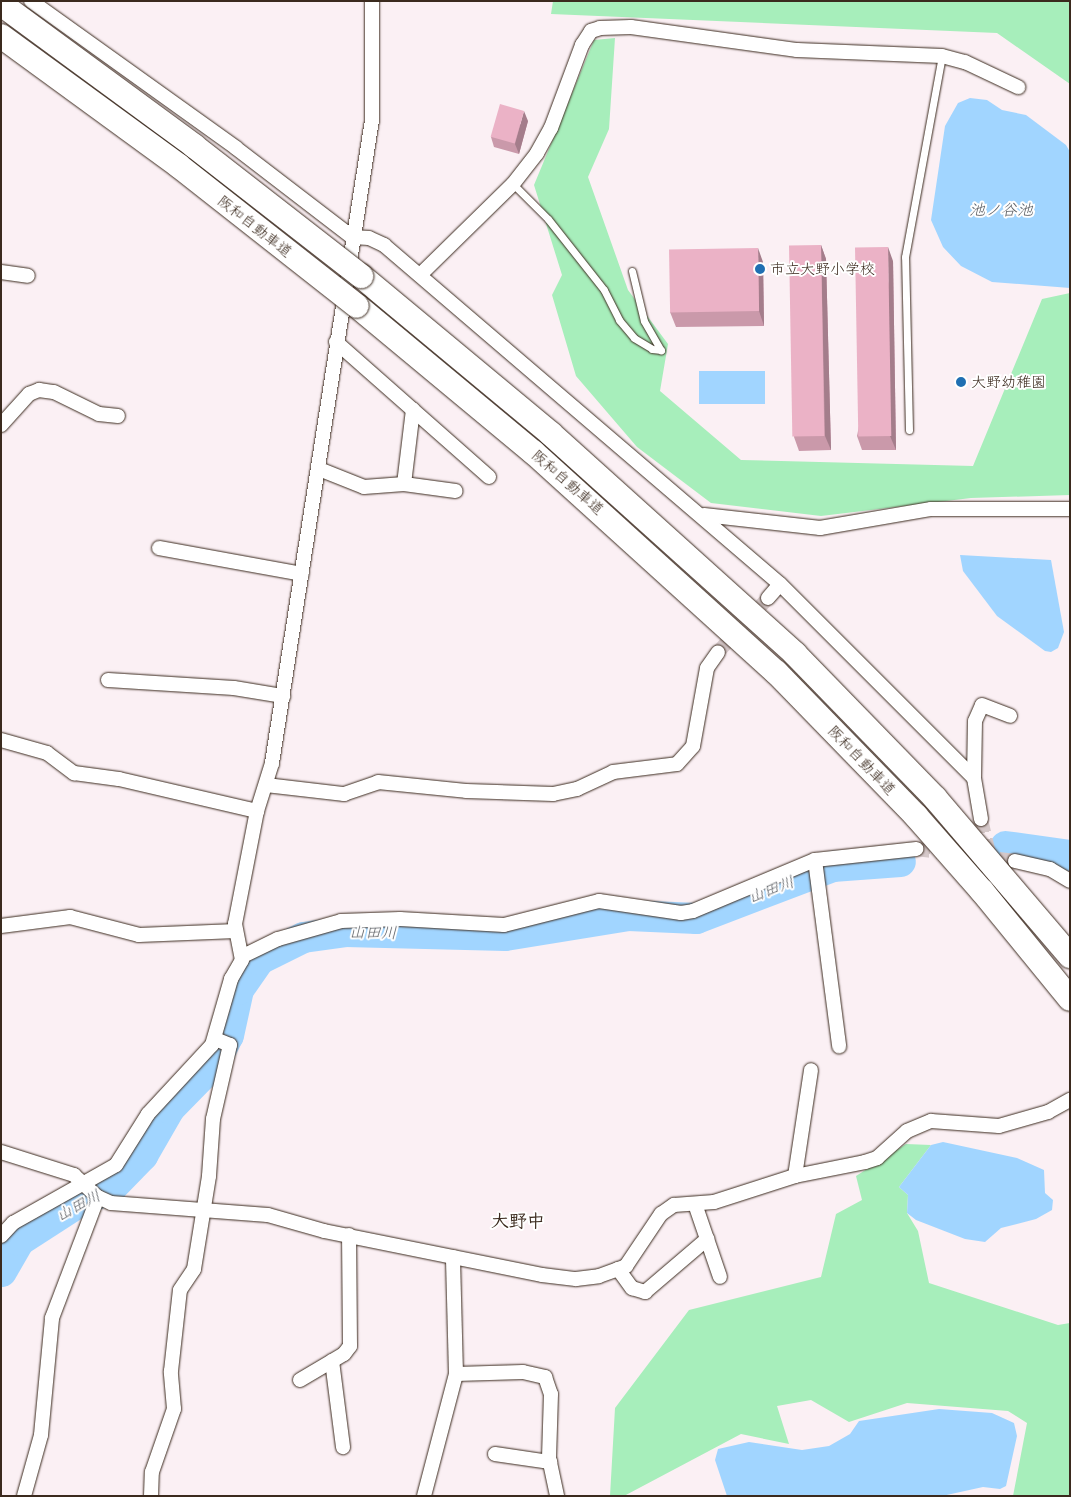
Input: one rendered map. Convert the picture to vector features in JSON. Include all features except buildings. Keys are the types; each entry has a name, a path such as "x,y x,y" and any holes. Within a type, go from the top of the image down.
{"highway":[{"name":"阪和自動車道","path":"1,4 194,146 361,276 551,434 795,654 935,798 1070,956"},
{"name":"阪和自動車道","path":"1,36 179,166 357,306 533,452 776,672 916,816 982,891 1070,999"}],"street":[{"path":"31,1 236,148 352,237 377,240 703,515 780,584 974,778"},
{"path":"243,956 236,931 257,811 266,785 282,696 319,470 352,237 372,120 372,1"},
{"path":"420,276 513,184 551,128 582,45 591,31 600,28 632,27 797,50 942,56 965,62 1018,87"},
{"path":"1,272 28,276"},
{"path":"336,342 489,477"},
{"path":"1,425 30,394 38,390 54,392 99,414 118,416"},
{"path":"404,484 413,410"},
{"path":"319,470 364,488 404,484 456,491"},
{"path":"703,515 820,528 931,509 1070,509"},
{"path":"160,548 302,574"},
{"path":"768,598 780,584"},
{"path":"266,785 344,794 378,782 466,792 544,794 577,789 613,772 677,764 693,746 706,668 718,652"},
{"path":"108,680 216,687 282,696"},
{"path":"981,819 974,778 972,733 982,704 1010,716"},
{"path":"1,740 47,753 74,773 119,779 257,811"},
{"path":"1,1236 13,1223 116,1165 148,1114 215,1039 231,980 243,956 278,939 341,921 400,919 504,926 599,901 615,901 663,912 687,912 815,860 916,849"},
{"path":"815,860 838,1046"},
{"path":"1015,861 1050,869 1070,881"},
{"path":"1,926 70,917 139,935 236,931"},
{"path":"151,1496 152,1472 174,1409 171,1371 180,1290 194,1269 205,1210 213,1119 230,1044 215,1039"},
{"path":"795,1176 811,1070"},
{"path":"1,1152 74,1175 98,1197 111,1203 268,1215 350,1235 576,1279 599,1276 626,1266 661,1214 674,1205 695,1204 745,1195 795,1176 866,1162 877,1158 907,1131 931,1121 999,1126 1048,1112 1070,1100"},
{"path":"24,1496 41,1435 52,1318 98,1197"},
{"path":"695,1204 720,1277"},
{"path":"300,1380 344,1354 352,1335 350,1235"},
{"path":"618,1269 632,1288 645,1292 707,1239"},
{"path":"424,1496 456,1374 453,1256"},
{"path":"332,1361 343,1448"},
{"path":"456,1374 523,1372 545,1377 552,1394 550,1462 557,1496"},
{"path":"495,1454 550,1462"}],"lane":[{"path":"909,430 905,258 942,56"},
{"path":"513,184 548,219 604,290 619,320 634,338 652,349 661,350 644,321 632,271"}],"green space":[{"path":"553,1 1070,1 1070,84 997,33 551,14"},
{"path":"615,38 609,129 588,177 628,290 668,344 660,391 741,460 973,466 1042,299 1070,293 1070,495 971,498 821,516 711,503 637,447 576,376 552,295 562,275 534,185 594,40"},
{"path":"906,1144 931,1145 899,1187 908,1195 907,1213 918,1231 929,1283 1058,1325 1070,1323 1070,1496 1013,1496 1027,1423 1008,1411 907,1403 849,1422 811,1400 777,1406 789,1444 741,1434 624,1496 610,1496 615,1408 689,1310 821,1277 836,1214 862,1200 856,1176"}],"water":[{"name":"池ノ谷池","path":"970,98 987,100 1002,110 1026,115 1066,145 1070,152 1070,288 992,282 961,266 943,247 931,220 945,126 958,103"},
{"path":"699,371 765,371 765,404 699,404"},
{"path":"960,555 1051,560 1064,632 1058,648 1051,652 1045,651 997,616 963,571"},
{"path":"943,1142 1017,1158 1044,1170 1045,1193 1053,1200 1052,1210 1036,1219 1001,1228 985,1242 965,1239 916,1220 907,1213 908,1195 899,1187 931,1145"},
{"path":"939,1409 992,1413 1014,1423 1017,1436 1006,1486 1000,1489 983,1487 942,1496 727,1496 715,1460 718,1449 749,1442 802,1450 829,1446 850,1434 859,1421"}],"waterway":[{"name":"山田川","path":"1005,846 1070,855"},
{"name":"山田川","path":"1,1271 19,1240 78,1202 111,1187 142,1155 169,1108 214,1062 228,1035 238,989 259,959 303,937 345,931 505,935 628,915 696,918 832,866 900,861"}],"tunnel":[{"path":"718,652 768,598"},
{"path":"981,819 989,855"},
{"path":"916,849 1015,861"}],"place":[{"name":"市立大野小学校","path":"760,269"},
{"name":"大野幼稚園","path":"961,382"}],"district":[{"name":"大野中","path":"518,1221"}]}
